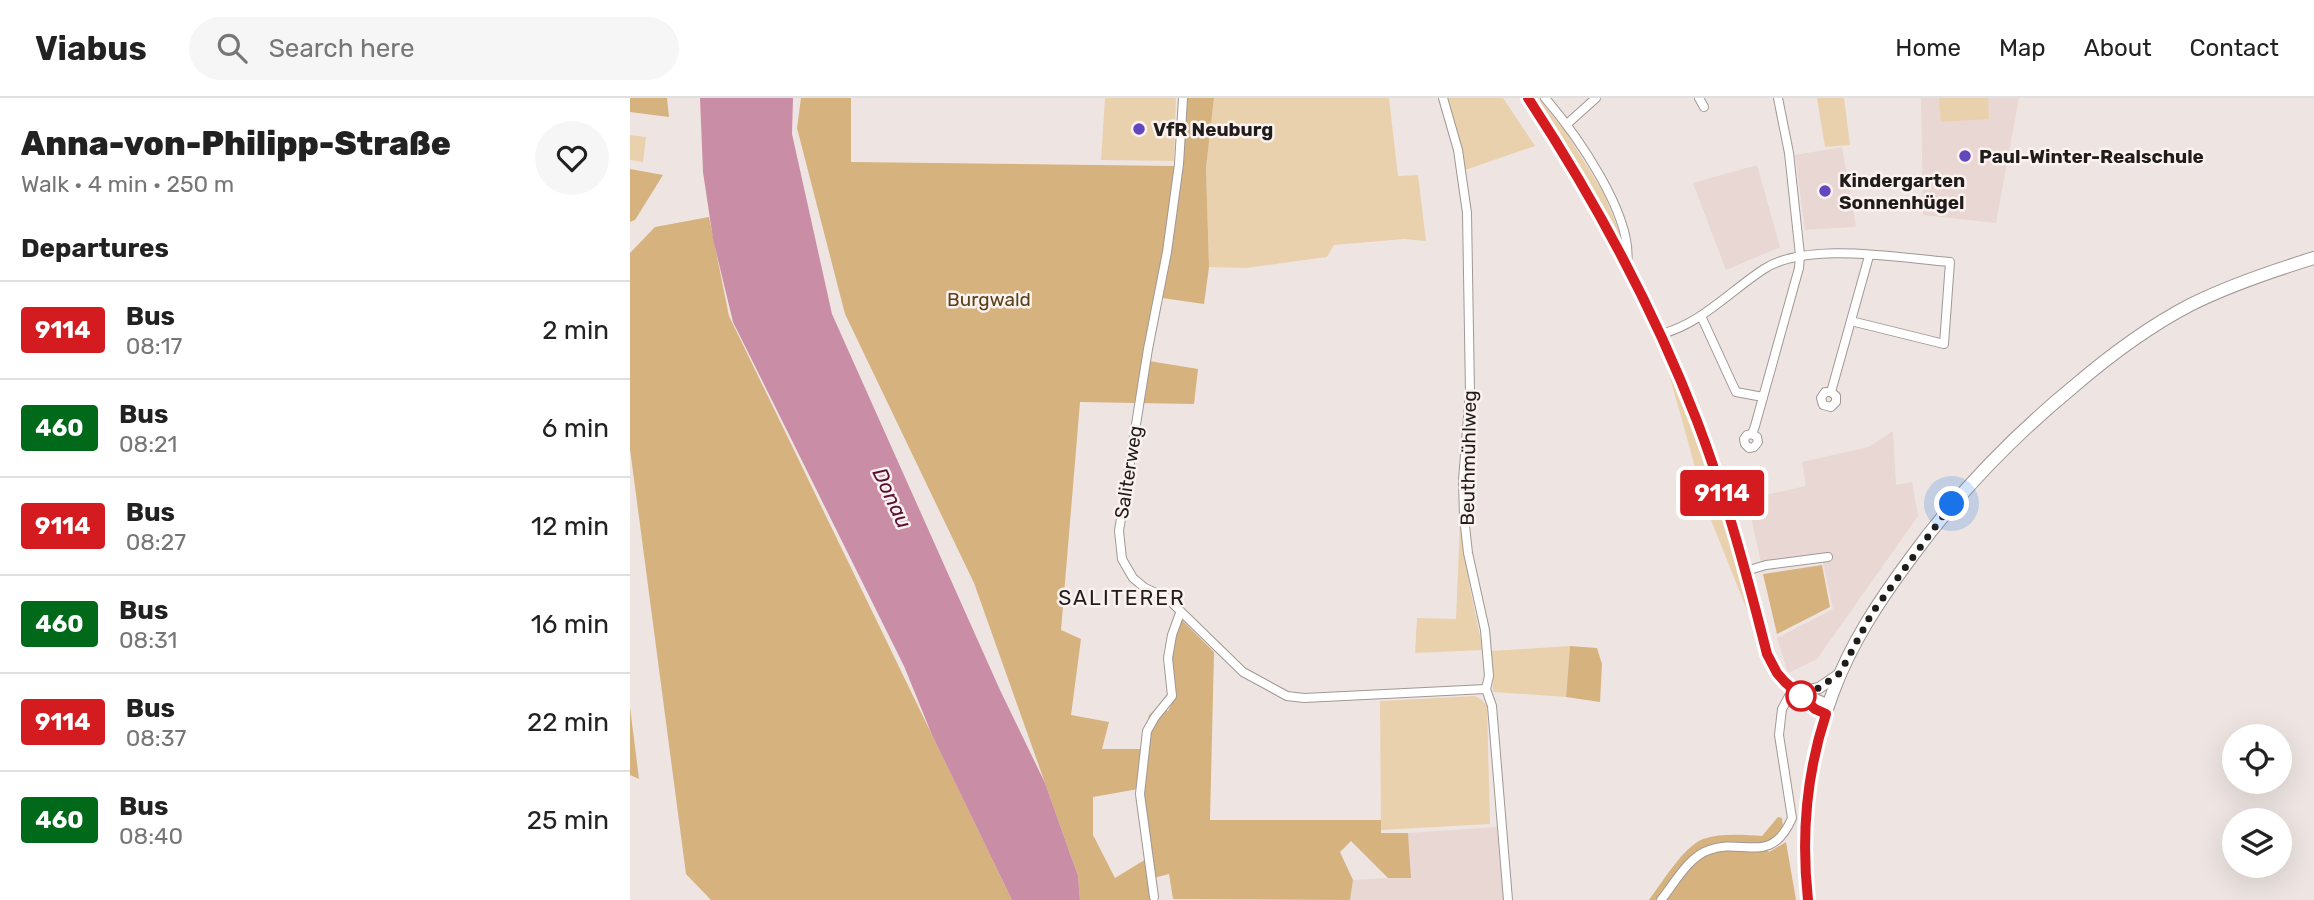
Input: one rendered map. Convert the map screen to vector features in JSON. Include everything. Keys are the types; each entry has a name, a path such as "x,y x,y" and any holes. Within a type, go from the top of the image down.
{"main road":[{"path":"1528,98 1602,216 1661,334 1698,422 1746,571 1767,654 1777,673 1796,690 1827,710"},
{"path":"1808,900 1803,856 1804,817 1810,777 1827,710 1840,673 1872,613 1938,520 1996,455 2037,416 2108,357 2190,305 2271,272 2314,258"},
{"path":"1796,690 1819,688 1840,673"}],"street":[{"name":"Saliterweg","path":"1183,98 1179,164 1167,252 1148,349 1119,531 1122,559 1133,578 1145,588 1167,598 1243,673 1287,696 1304,698 1486,689"},
{"name":"Beuthmühlweg","path":"1443,98 1458,150 1467,213 1470,392 1463,480 1464,517 1468,553 1485,630 1489,676 1486,689 1492,706 1508,900"},
{"path":"1545,98 1567,124 1613,200 1627,236 1627,264"},
{"path":"1567,124 1596,98"},
{"path":"1699,98 1704,107"},
{"path":"1752,434 1799,268 1800,255 1789,153 1778,98"},
{"path":"1661,334 1680,329 1766,268 1786,258 1832,253 1950,262 1944,344 1851,320"},
{"path":"1831,392 1869,256"},
{"path":"1701,316 1736,392 1763,397"},
{"path":"1746,571 1766,565 1828,557"},
{"path":"1154,897 1140,794 1147,731 1172,696 1168,658 1180,613"},
{"path":"1661,900 1695,858 1708,850 1720,847 1763,847 1781,837 1787,830 1792,818 1780,726 1782,709 1796,690"}],"shaded area":[{"name":"VfR Neuburg","path":"1105,98 1176,98 1174,161 1101,160"},
{"path":"1214,98 1389,98 1398,176 1418,175 1426,241 1404,239 1334,245 1327,257 1246,268 1209,267 1206,168"},
{"path":"1447,98 1503,98 1535,146 1465,170"},
{"path":"1532,98 1538,98 1565,131 1603,192 1625,245 1622,247"},
{"path":"1817,98 1844,98 1850,145 1825,147"},
{"name":"Paul-Winter-Realschule","path":"1921,98 2019,98 1996,223 1923,215"},
{"path":"1939,98 1988,98 1989,119 1941,122"},
{"path":"630,135 646,137 643,162 630,160"},
{"name":"Kindergarten Sonnenhügel","path":"1842,147 1856,227 1805,230 1795,155"},
{"path":"1757,165 1780,247 1726,270 1693,183"},
{"path":"1664,356 1702,454 1753,625 1707,510"},
{"path":"1893,431 1896,485 1912,482 1918,516 1817,659 1788,673 1777,638 1833,609 1821,554 1761,562 1747,499 1806,486 1802,462 1869,447"},
{"path":"1460,524 1483,650 1415,653 1417,618 1456,619"},
{"path":"1570,646 1566,697 1493,692 1491,651"},
{"path":"1475,696 1487,706 1490,824 1381,830 1380,701"},
{"path":"1497,827 1505,900 1350,900 1353,880 1411,877 1408,833"}],"green space":[{"path":"630,98 667,98 669,117 630,112"},
{"name":"Burgwald","path":"801,98 851,98 851,162 1175,168 1185,98 1214,98 1206,168 1209,267 1204,304 1155,297 1143,360 1198,369 1194,404 1080,402 1061,630 1081,639 1071,715 1109,722 1102,749 1141,749 1149,715 1158,707 1168,711 1172,704 1174,686 1171,657 1179,617 1214,652 1210,820 1381,820 1381,833 1408,833 1411,878 1388,878 1351,841 1340,852 1353,880 1350,900 1173,899 1169,874 1150,879 1151,900 1080,900 1078,876 974,583 845,314 797,128","holes":["1144,788 1151,856 1115,878 1093,835 1093,797"]},
{"path":"630,169 663,175 635,220 630,222"},
{"path":"709,217 729,316 1012,900 711,900 686,874 630,449 630,253 655,227"},
{"path":"1822,565 1830,607 1777,634 1763,574"},
{"path":"1570,646 1597,648 1602,664 1600,702 1566,697"},
{"path":"630,707 639,779 630,775"},
{"path":"1778,817 1782,818 1783,827 1764,844 1769,852 1786,842 1796,900 1649,900 1681,857 1695,843 1717,836 1762,836"}],"water":[{"name":"Donau","path":"700,98 793,98 792,134 832,314 1000,690 1045,783 1078,876 1080,900 1012,900 932,735 904,666 733,322 713,239 703,172"}],"bus line":[{"name":"9114","path":"1528,98 1602,216 1661,334 1698,422 1729,514 1767,654 1785,682 1817,711 1826,714 1817,744 1804,817 1803,856 1808,900"}],"place":[{"name":"VfR Neuburg","path":"1139,129"},
{"name":"Paul-Winter-Realschule","path":"1965,156"},
{"name":"Kindergarten Sonnenhügel","path":"1825,191"}],"district":[{"name":"SALITERER","path":"1122,598"}],"route":[{"path":"1801,696 1799,692 1819,688 1840,673 1872,613 1952,504"}]}
